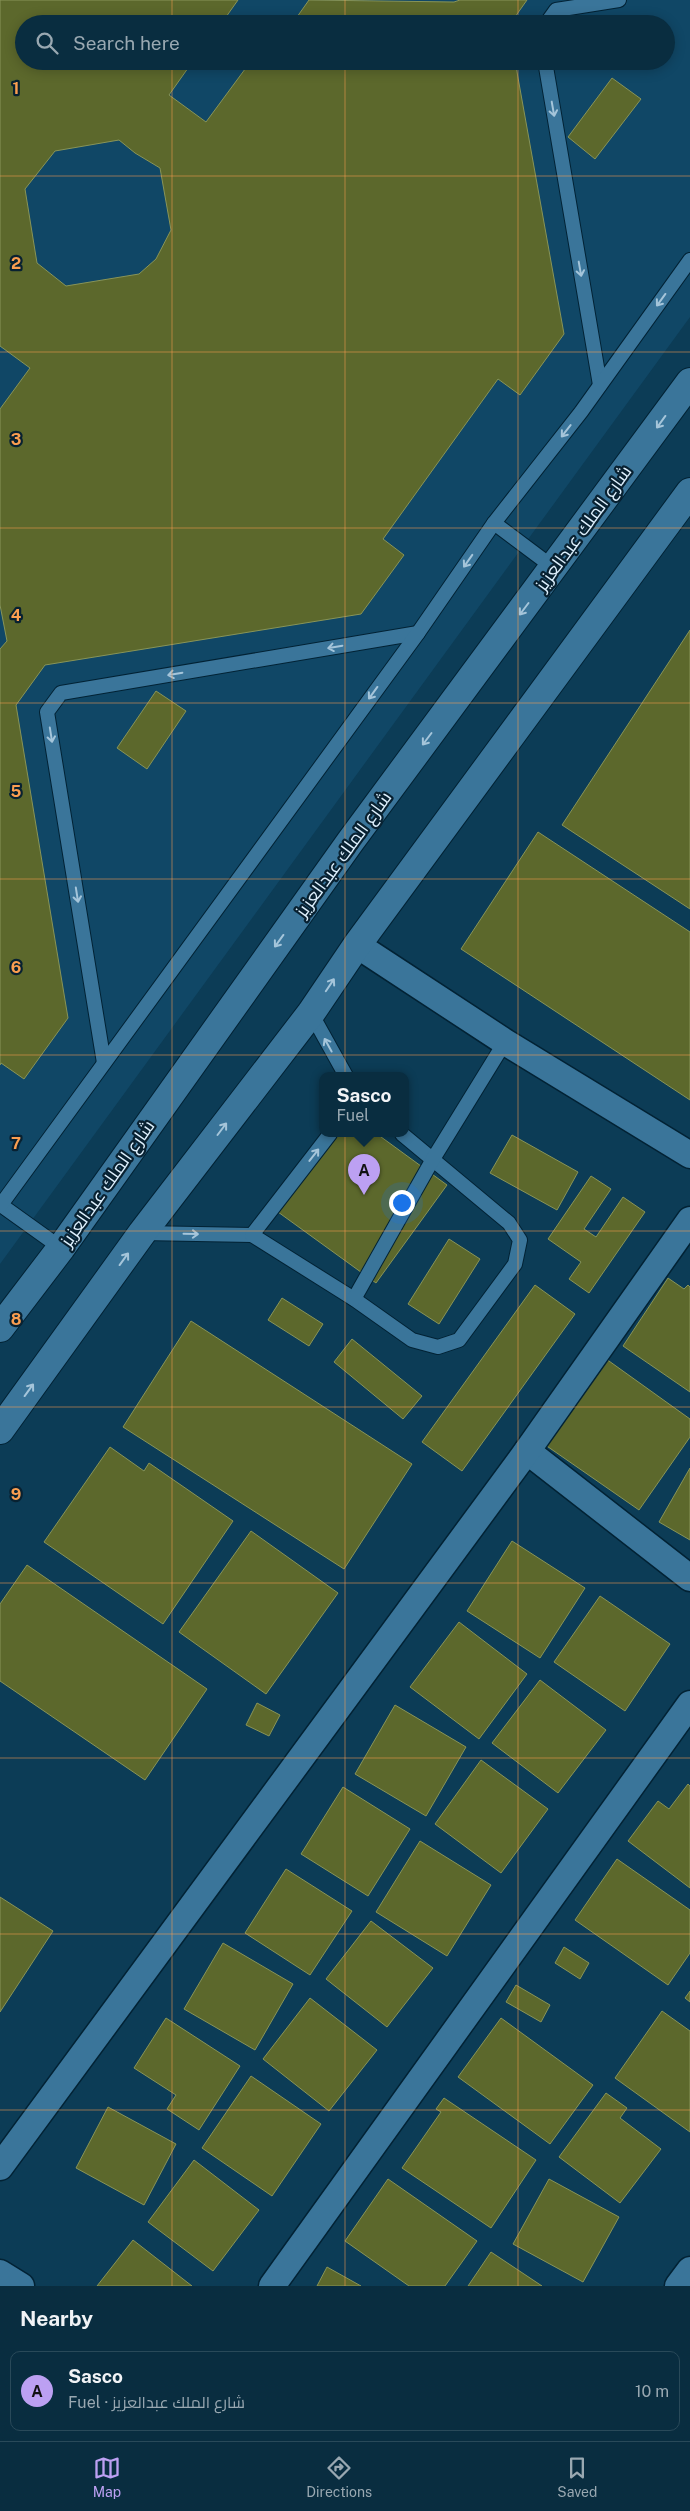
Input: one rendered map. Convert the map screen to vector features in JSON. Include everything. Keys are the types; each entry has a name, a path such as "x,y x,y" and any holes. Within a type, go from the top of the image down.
{"street":[{"name":"شارع الملك عبدالعزيز","path":"0,1328 61,1248 350,842 690,382"},
{"path":"0,1430 142,1233 311,1013 357,945 690,492"},
{"path":"357,945 505,1042 690,1154"},
{"path":"0,2167 527,1451 690,1220"},
{"path":"527,1451 690,1578"},
{"path":"272,2286 690,1704"},
{"path":"678,2286 690,2270"},
{"path":"0,2273 21,2286"}],"lane":[{"path":"552,15 556,10 619,0"},
{"path":"547,70 600,385"},
{"path":"61,1248 1,1205 418,633 494,523 600,385 690,260"},
{"path":"494,523 554,568"},
{"path":"104,1063 47,712 61,693 418,633"},
{"path":"311,1013 344,1072"},
{"path":"354,1299 433,1159 505,1042"},
{"path":"252,1235 328,1137"},
{"path":"142,1233 252,1235 354,1299 412,1340 438,1347 459,1340 515,1264 520,1240 510,1223 406,1137"}],"shaded area":[{"path":"0,0 690,0 690,317 0,1264"}],"building":[{"path":"0,0 238,0 227,15 15,15 15,70 187,70 169,95 206,122 244,70 517,70 564,334 520,395 498,379 383,539 404,555 361,614 45,665 16,705 68,1018 24,1079 1,1063 0,1065 0,649 7,641 0,605 0,409 30,368 0,346","holes":["119,140 135,153 160,168 171,230 156,259 139,274 66,286 37,263 25,189 55,151"]},
{"path":"309,0 454,2 460,0 527,0 516,15 298,15"},
{"path":"612,78 641,99 595,159 568,137"},
{"path":"690,630 690,909 562,825"},
{"path":"156,691 186,711 147,769 117,748"},
{"path":"538,832 690,932 690,1100 461,949"},
{"path":"512,1135 578,1172 557,1210 490,1173"},
{"path":"333,1137 381,1137 447,1185 376,1283 278,1212"},
{"path":"591,1176 611,1189 584,1229 596,1237 623,1197 645,1212 589,1293 569,1279 581,1262 548,1239"},
{"path":"449,1239 480,1259 439,1324 408,1304"},
{"path":"668,1278 684,1289 688,1285 690,1287 690,1392 623,1346"},
{"path":"535,1285 575,1314 462,1471 422,1442"},
{"path":"282,1298 323,1324 309,1346 268,1320"},
{"path":"191,1321 412,1464 344,1569 123,1427"},
{"path":"352,1339 422,1396 403,1419 334,1362"},
{"path":"602,1356 690,1419 690,1437 639,1510 541,1442"},
{"path":"110,1447 144,1471 149,1463 233,1521 163,1624 44,1542"},
{"path":"690,1468 690,1540 659,1522"},
{"path":"251,1531 338,1593 266,1694 179,1632"},
{"path":"512,1541 585,1588 540,1658 467,1611"},
{"path":"27,1565 207,1689 145,1780 0,1681 0,1604"},
{"path":"600,1596 670,1644 625,1711 554,1662"},
{"path":"459,1622 527,1674 479,1739 410,1687"},
{"path":"540,1680 606,1730 558,1793 492,1743"},
{"path":"257,1703 280,1715 269,1736 246,1725"},
{"path":"395,1705 466,1747 426,1816 355,1774"},
{"path":"481,1760 548,1809 501,1873 435,1824"},
{"path":"688,1784 690,1786 690,1888 628,1841 658,1801 669,1809"},
{"path":"343,1787 410,1829 368,1896 301,1854"},
{"path":"420,1841 491,1885 447,1956 376,1912"},
{"path":"617,1859 690,1910 690,1953 668,1985 575,1920"},
{"path":"286,1869 352,1911 310,1975 245,1933"},
{"path":"0,1897 53,1931 0,2012"},
{"path":"371,1921 433,1968 387,2027 326,1979"},
{"path":"223,1943 293,1984 255,2050 184,2009"},
{"path":"564,1947 589,1963 580,1979 555,1963"},
{"path":"516,1985 550,2005 541,2022 506,2002"},
{"path":"690,1991 690,2002 685,1998"},
{"path":"310,1998 377,2050 329,2111 263,2059"},
{"path":"662,2011 690,2031 690,2132 615,2078"},
{"path":"166,2018 240,2066 199,2130 167,2109 176,2095 134,2068"},
{"path":"501,2018 593,2085 550,2144 458,2077"},
{"path":"251,2076 321,2124 272,2196 202,2148"},
{"path":"606,2093 627,2108 620,2118 661,2149 620,2203 559,2157"},
{"path":"444,2098 536,2160 491,2228 402,2168 441,2112 436,2109"},
{"path":"108,2107 176,2144 144,2205 76,2168"},
{"path":"194,2160 259,2210 213,2271 148,2222"},
{"path":"388,2179 477,2241 445,2286 409,2286 345,2241"},
{"path":"549,2179 619,2217 583,2282 513,2244"},
{"path":"133,2240 192,2286 97,2286"},
{"path":"491,2252 542,2286 468,2286"},
{"path":"327,2267 361,2286 317,2286"}],"place":[{"name":"Sasco","path":"364,1195"}]}
